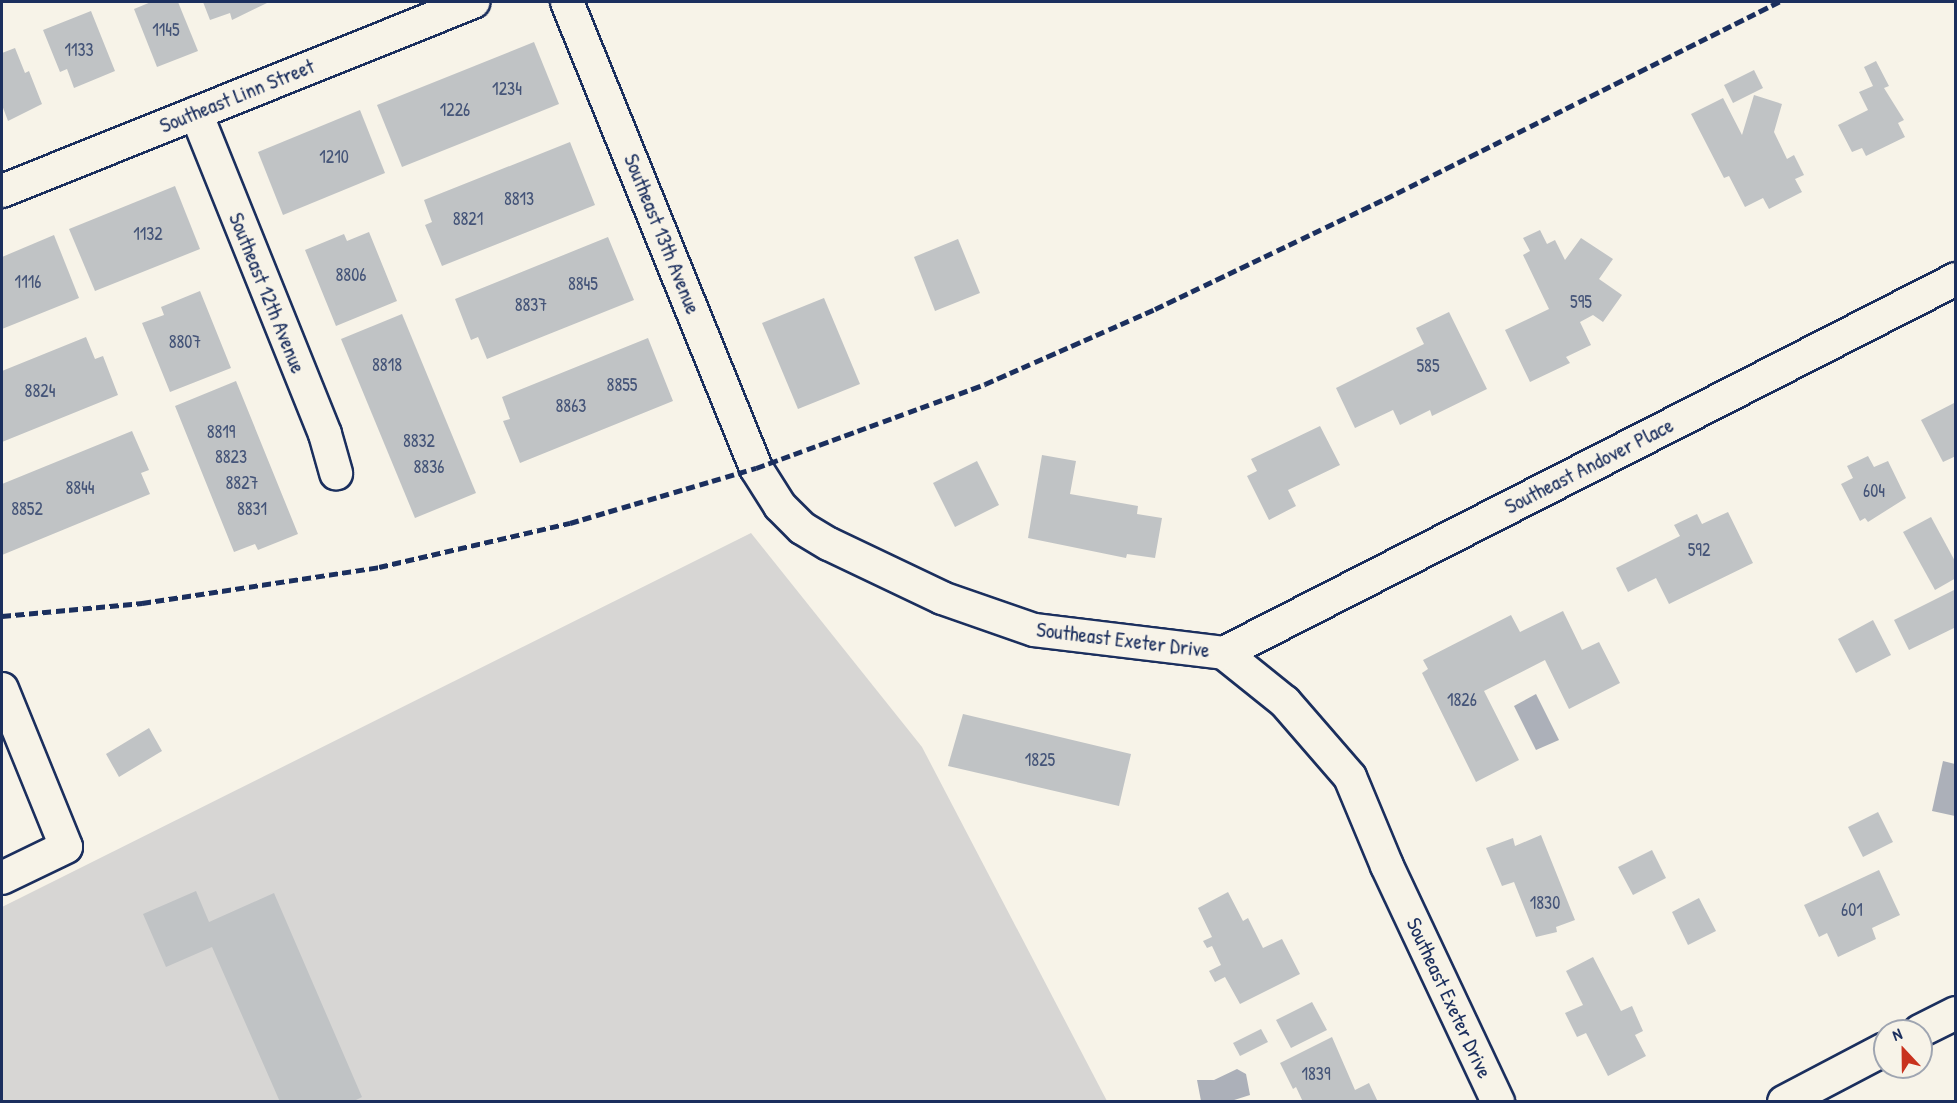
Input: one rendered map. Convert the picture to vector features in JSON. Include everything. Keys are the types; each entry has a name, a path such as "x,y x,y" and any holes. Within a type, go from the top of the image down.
{"street":[{"name":"Southeast Linn Street","path":"2,191 472,2"},
{"name":"Southeast 13th Avenue","path":"567,2 756,468"},
{"name":"Southeast 12th Avenue","path":"196,113 325,434 336,473"},
{"name":"Southeast Andover Place","path":"1224,653 1956,279"},
{"name":"Southeast Exeter Drive","path":"756,468 780,506 802,528 942,598 1034,630 1224,653 1286,702 1350,777 1387,866 1498,1101"},
{"path":"2,689 66,848 2,878"},
{"path":"1933,1024 1956,1013"},
{"path":"1784,1101 1873,1055"}],"shaded area":[{"path":"751,533 922,747 1107,1101 2,1102 2,907"},
{"path":"1536,694 1559,740 1536,750 1514,706"},
{"path":"1943,761 1955,764 1955,816 1932,811"},
{"path":"1237,1069 1246,1074 1250,1095 1231,1101 1201,1101 1197,1080 1214,1080"}],"building":[{"path":"151,2 178,2 198,51 157,67 134,9"},
{"path":"203,2 267,3 232,20 230,13 210,20"},
{"path":"91,11 115,71 74,88 67,69 60,72 43,30"},
{"path":"534,42 559,104 402,167 377,105"},
{"path":"15,48 25,73 29,71 42,104 8,121 2,105 2,53"},
{"path":"1876,61 1889,86 1884,88 1904,120 1898,123 1905,137 1866,156 1862,148 1852,152 1838,125 1868,110 1859,92 1873,86 1864,67"},
{"path":"1754,70 1763,88 1733,103 1724,85"},
{"path":"1754,95 1782,104 1774,132 1787,159 1794,155 1804,175 1795,179 1802,192 1769,209 1763,198 1745,207 1729,176 1724,178 1691,114 1723,98 1742,135"},
{"path":"360,110 385,173 283,215 258,152"},
{"path":"570,142 595,205 442,266 425,225 432,222 424,200"},
{"path":"175,186 200,249 95,291 69,229"},
{"path":"1540,230 1547,244 1555,240 1565,260 1581,238 1613,259 1599,279 1622,295 1603,322 1593,315 1580,322 1591,345 1566,357 1570,363 1530,382 1505,330 1549,309 1523,255 1530,251 1523,238"},
{"path":"369,232 397,301 336,326 305,250 344,234 347,241"},
{"path":"54,235 79,298 2,329 2,257"},
{"path":"608,237 634,300 487,359 478,337 471,340 455,299"},
{"path":"958,239 980,293 935,311 914,257"},
{"path":"200,291 231,368 170,392 142,323 164,315 161,307"},
{"path":"824,298 860,384 798,409 762,323"},
{"path":"1449,312 1487,389 1432,416 1430,410 1400,425 1393,410 1355,428 1336,388 1424,344 1416,328"},
{"path":"402,314 476,493 415,518 341,339"},
{"path":"86,337 95,359 103,356 118,395 2,442 2,371"},
{"path":"648,338 673,401 520,463 503,421 510,419 502,397"},
{"path":"236,381 298,534 258,550 255,544 234,552 175,406"},
{"path":"1956,402 1956,456 1943,462 1921,420"},
{"path":"1320,426 1340,465 1288,490 1296,506 1269,520 1247,476 1257,471 1251,459"},
{"path":"132,431 149,470 141,473 150,494 2,555 2,484"},
{"path":"1042,455 1076,461 1070,494 1138,506 1137,514 1162,518 1155,558 1127,554 1126,558 1028,538"},
{"path":"1868,456 1874,467 1888,461 1906,498 1868,522 1865,518 1860,521 1841,484 1853,478 1847,466"},
{"path":"977,461 999,505 955,527 933,483"},
{"path":"1728,512 1753,563 1669,604 1656,578 1628,592 1616,568 1680,536 1674,525 1697,514 1702,524"},
{"path":"1931,517 1956,563 1956,578 1935,590 1903,532"},
{"path":"1956,589 1956,627 1909,650 1894,620"},
{"path":"1563,611 1582,650 1599,642 1620,683 1569,709 1545,660 1484,691 1519,760 1476,782 1422,673 1428,669 1423,660 1511,615 1520,632"},
{"path":"1873,620 1891,655 1856,673 1838,639"},
{"path":"963,714 1131,754 1119,806 948,766"},
{"path":"149,728 162,751 119,777 106,754"},
{"path":"1878,812 1893,842 1863,857 1848,827"},
{"path":"1541,835 1575,920 1556,927 1557,932 1536,937 1514,882 1502,886 1486,848 1513,838 1515,846"},
{"path":"1652,850 1666,878 1633,895 1618,867"},
{"path":"1879,870 1900,915 1872,928 1876,939 1838,957 1827,933 1819,937 1804,905"},
{"path":"196,891 209,922 274,893 362,1097 352,1102 280,1102 212,947 166,967 143,914"},
{"path":"1228,892 1243,921 1248,918 1263,948 1282,939 1300,974 1240,1004 1225,977 1215,982 1209,971 1221,965 1212,946 1207,948 1203,941 1212,937 1198,908"},
{"path":"1699,898 1716,931 1688,945 1672,912"},
{"path":"1593,957 1621,1011 1632,1006 1643,1031 1635,1035 1646,1056 1608,1076 1586,1033 1577,1037 1565,1013 1583,1005 1566,971"},
{"path":"1312,1002 1327,1030 1291,1048 1276,1020"},
{"path":"1261,1029 1268,1042 1240,1056 1233,1043"},
{"path":"1332,1037 1355,1090 1369,1083 1378,1102 1303,1102 1296,1087 1293,1089 1280,1063"}],"railway":[{"path":"2,616 142,603 379,567 570,523 756,468 985,384 1155,309 1385,199 1779,2"}]}
